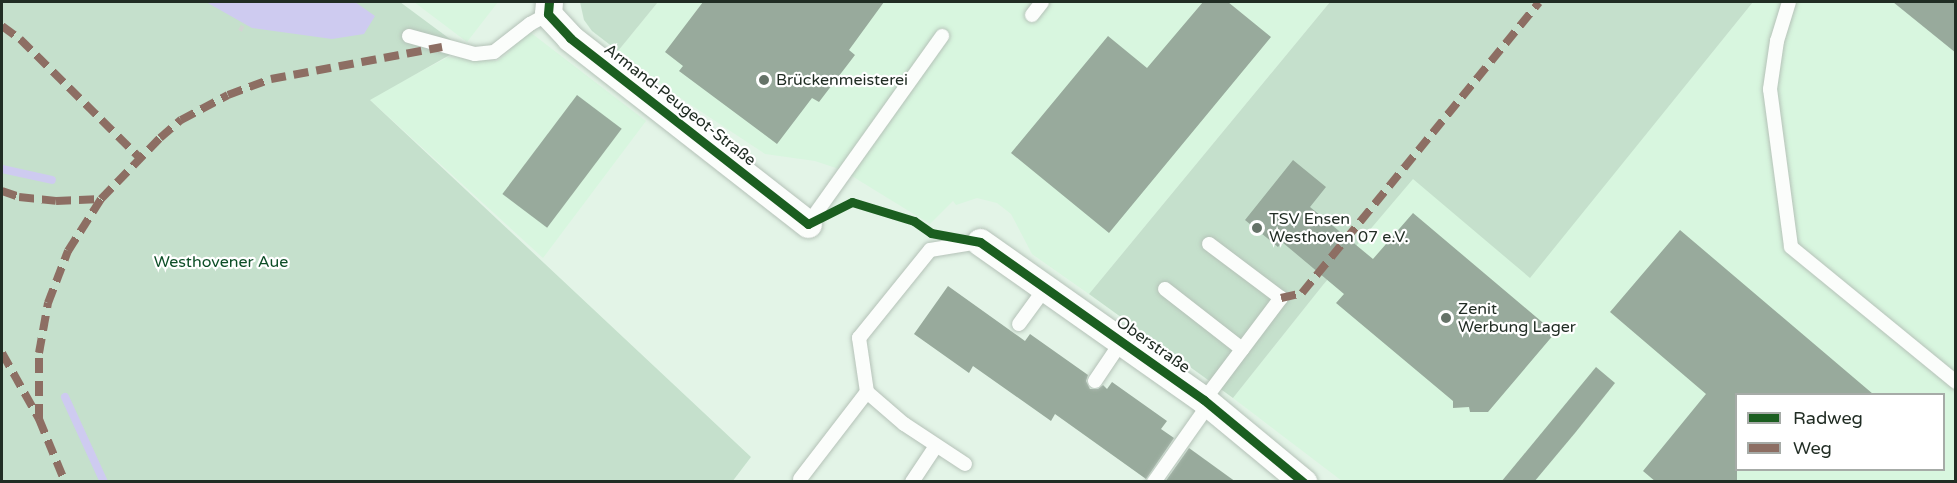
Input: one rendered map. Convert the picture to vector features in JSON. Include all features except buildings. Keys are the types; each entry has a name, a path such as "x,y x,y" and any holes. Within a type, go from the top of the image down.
{"street":[{"name":"Armand-Peugeot-Straße","path":"549,8 570,38 808,224"},
{"name":"Oberstraße","path":"980,242 1207,402 1303,482"}],"lane":[{"path":"1032,15 1042,2"},
{"path":"1789,2 1777,41 1770,89 1791,247 1956,382"},
{"path":"409,36 475,54 494,52 549,8"},
{"path":"808,224 942,36"},
{"path":"965,464 904,424 867,392 859,338 930,249 980,242"},
{"path":"1154,482 1242,349 1281,298 1209,244"},
{"path":"1019,324 1046,287"},
{"path":"1165,289 1242,349"},
{"path":"1095,381 1122,341"},
{"path":"800,479 867,392"},
{"path":"912,482 936,446"}],"path":[{"path":"240,31 244,23"}],"shaded area":[{"path":"414,2 498,2 467,42"},
{"path":"658,2 1330,2 1089,294 1032,254 1011,214 997,203 977,198 956,205 953,201 930,224 842,170 815,161 765,154 676,95 618,51"},
{"path":"1753,2 1955,2 1955,481 1342,481 1233,398 1323,285 1413,178 1530,277"},
{"path":"526,29 646,121 543,258 369,99 448,57 497,61 507,54"}],"green space":[{"name":"Westhovener Aue","path":"2,2 400,2 462,48 370,100 751,457 732,482 2,481"},
{"path":"580,2 658,2 618,51 592,31 584,20"},
{"name":"TSV Ensen Westhoven 07 e.V.","path":"1330,2 1753,2 1530,278 1413,179 1323,285 1233,398 1089,294"}],"water":[{"path":"206,2 355,2 375,16 364,34 332,39 252,28"}],"waterway":[{"path":"2,169 52,180"},
{"path":"65,397 104,482"}],"marked path":[{"path":"1281,298 1302,293 1539,2"},
{"path":"2,26 20,39 139,157"},
{"path":"39,419 39,353 48,303 68,251 101,199 160,138 181,120 228,95 271,79 442,47"},
{"path":"2,191 19,197 56,201 101,199"},
{"path":"2,353 39,419 65,482"}],"cycle path":[{"path":"549,2 548,14 570,38 808,224 852,202 914,221 931,233 980,242 1204,400 1303,482"}],"place":[{"name":"Brückenmeisterei","path":"764,80"},
{"name":"TSV Ensen Westhoven 07 e.V.","path":"1257,228"},
{"name":"Zenit Werbung Lager","path":"1446,318"}]}
